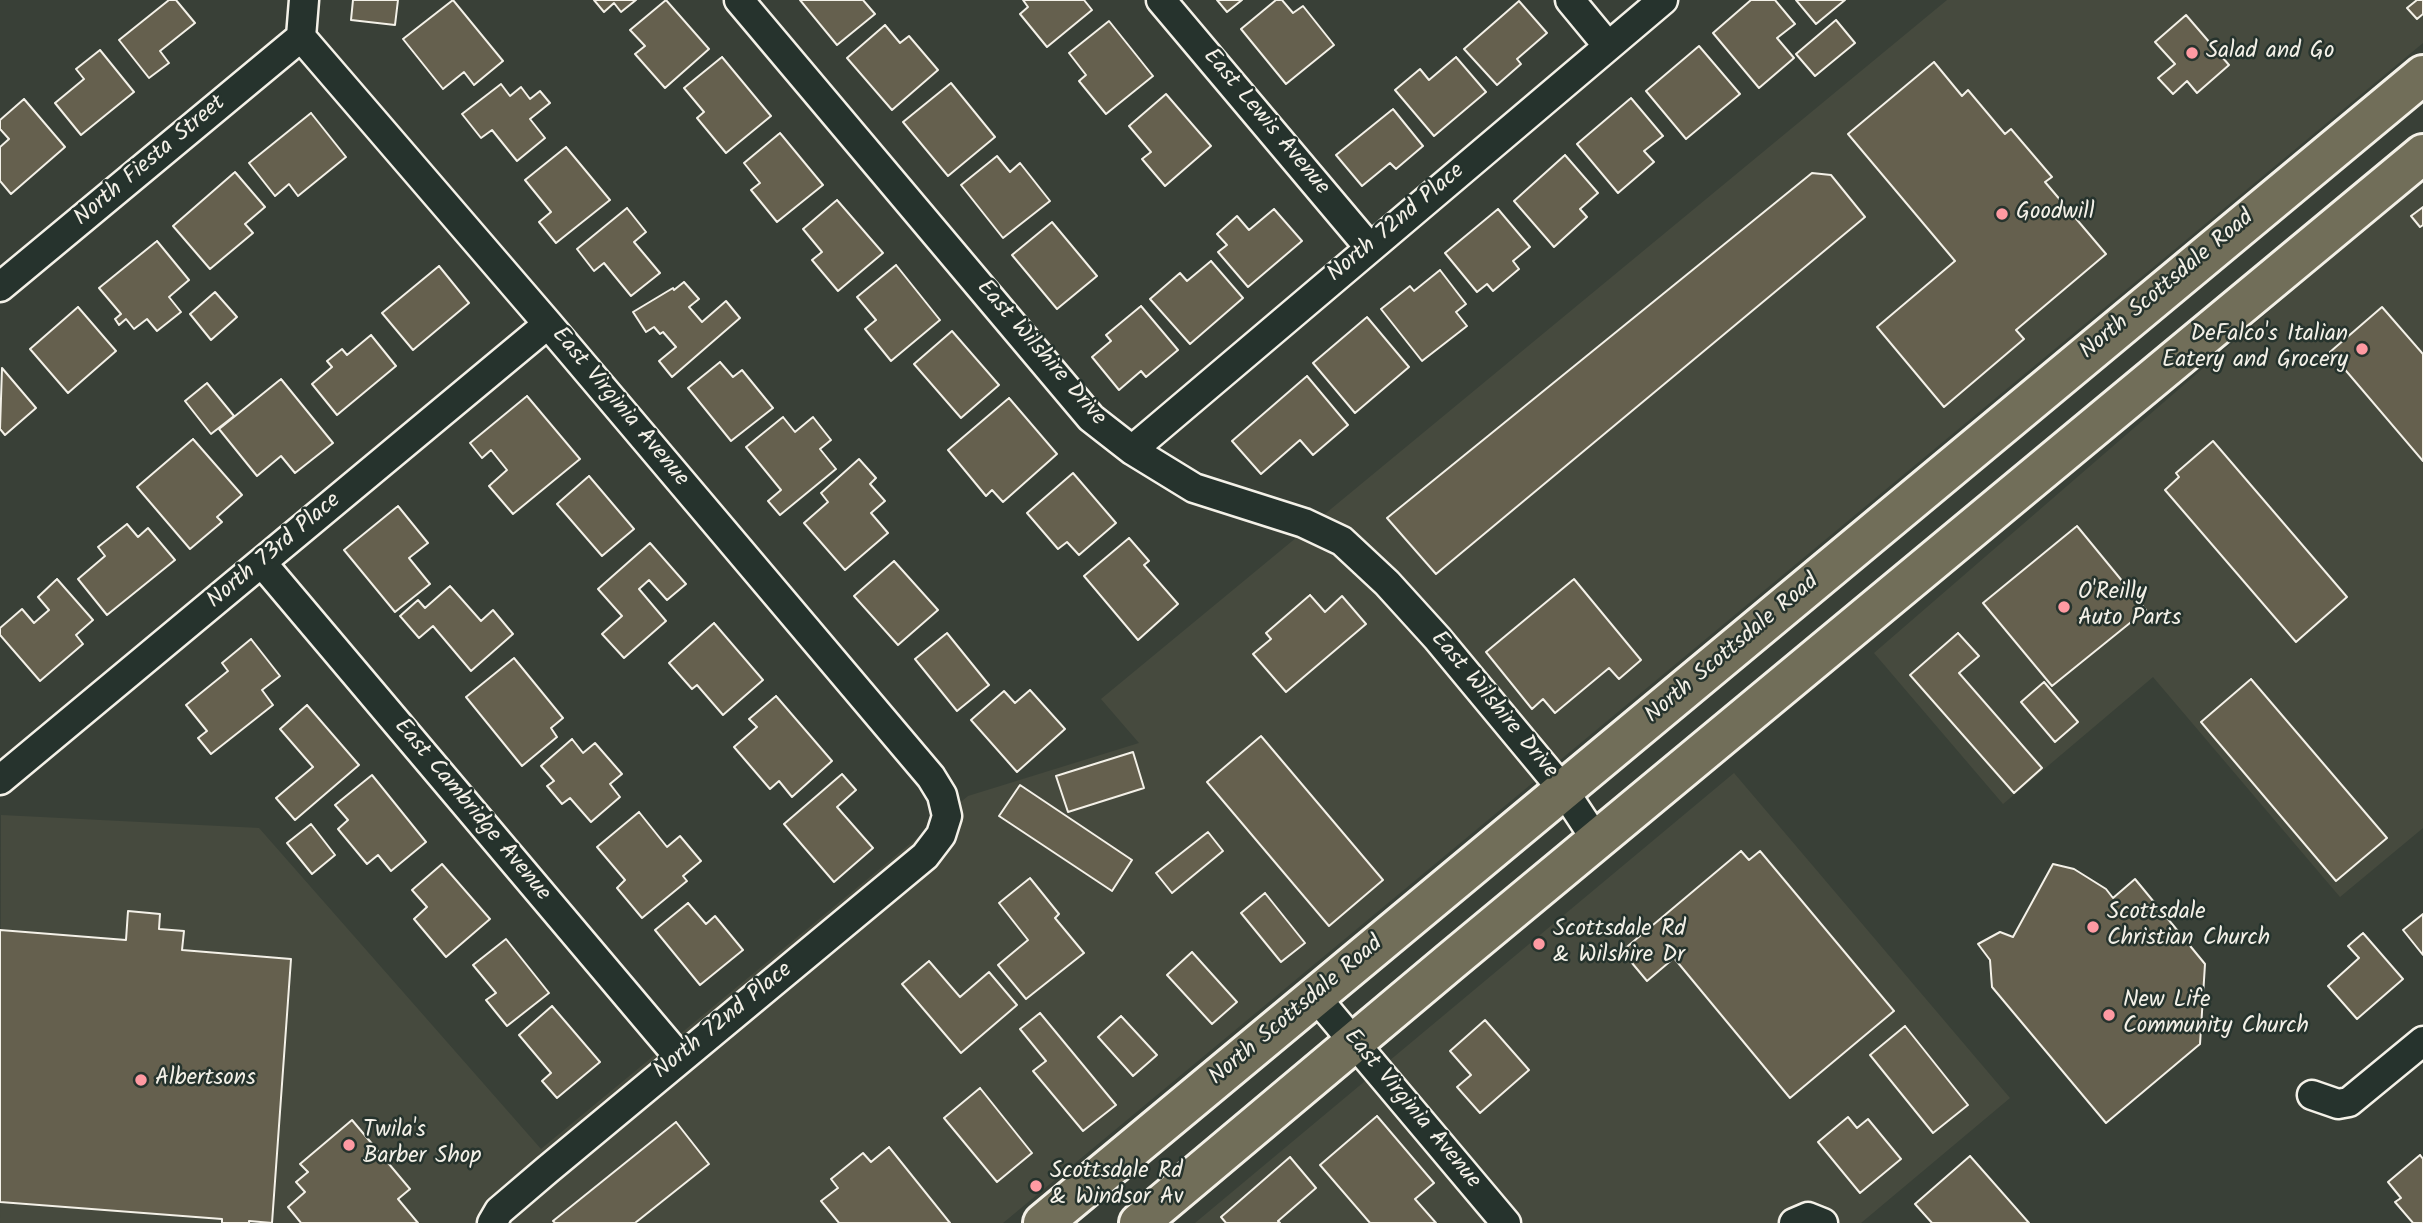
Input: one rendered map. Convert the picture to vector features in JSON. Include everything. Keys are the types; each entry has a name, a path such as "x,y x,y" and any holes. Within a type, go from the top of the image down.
{"main road":[{"name":"North Scottsdale Road","path":"1043,1223 2423,75"},
{"path":"1139,1223 1353,1042 2423,154"}],"street":[{"path":"301,37 304,0"},
{"name":"East Wilshire Drive","path":"739,0 1091,418 1132,450 1194,488 1304,523 1342,541 1387,583 1437,638 1564,791 1597,841"},
{"name":"East Lewis Avenue","path":"1161,0 1369,247"},
{"path":"1570,0 1608,46"},
{"name":"North 72nd Place","path":"1132,450 1663,0"},
{"name":"North Fiesta Street","path":"0,287 301,37"},
{"name":"East Virginia Avenue","path":"301,37 931,777 942,795 947,816"},
{"name":"North 73rd Place","path":"0,780 548,324"},
{"name":"East Cambridge Avenue","path":"262,563 680,1058"},
{"name":"North 72nd Place","path":"492,1223 499,1211 925,856 941,835 947,816"},
{"name":"East Virginia Avenue","path":"1315,996 1506,1223"},
{"path":"2312,1095 2338,1104 2349,1101 2423,1041"}],"shaded area":[{"path":"1947,0 2423,0 2423,43 1003,1223 0,1223 1,815 259,828 541,1149 968,796 1139,743 1101,699"},
{"path":"2423,182 2423,828 2340,897 2153,677 2003,804 1874,653 2282,300"},
{"path":"1734,773 2010,1098 1861,1223 1195,1223"}],"building":[{"path":"169,0 176,0 195,23 160,51 169,63 149,78 119,40"},
{"path":"353,0 398,0 395,25 351,20"},
{"path":"453,0 503,61 474,85 464,72 443,89 403,39"},
{"path":"594,0 636,0 621,12 614,3 604,12"},
{"path":"666,0 709,49 665,88 635,54 645,46 630,30"},
{"path":"800,0 863,0 875,14 837,45"},
{"path":"1023,0 1084,0 1092,10 1047,47 1020,14 1028,7"},
{"path":"1217,0 1242,0 1227,12"},
{"path":"1276,0 1282,0 1293,13 1303,6 1334,45 1286,84 1241,29"},
{"path":"1751,0 1775,0 1795,24 1777,38 1794,58 1759,88 1713,33"},
{"path":"1796,0 1845,0 1816,24"},
{"path":"2417,0 2423,0 2423,14 2417,19 2407,8"},
{"path":"1519,1 1547,33 1517,59 1521,64 1497,85 1464,49"},
{"name":"Salad and Go","path":"2186,15 2229,65 2197,93 2187,81 2173,94 2158,78 2175,64 2155,42"},
{"path":"1836,20 1855,43 1815,76 1796,54"},
{"path":"1109,21 1153,76 1106,114 1079,81 1086,75 1069,53"},
{"path":"885,25 900,43 909,36 938,70 892,110 847,58"},
{"path":"1699,46 1740,94 1686,139 1646,91"},
{"path":"100,50 134,92 81,135 55,103 84,79 76,69"},
{"path":"722,57 771,116 726,153 697,118 704,112 684,88"},
{"path":"1456,57 1486,92 1434,136 1395,90 1420,69 1429,80"},
{"path":"1934,62 1962,96 1968,90 2005,134 2011,129 2052,177 2045,182 2106,254 2016,330 2024,339 1944,407 1877,327 1955,261 1848,134"},
{"path":"951,83 995,137 948,176 903,122"},
{"path":"501,84 510,96 521,87 530,99 540,91 550,103 530,119 545,138 517,161 492,130 481,138 462,114"},
{"path":"1166,94 1211,146 1165,186 1142,159 1151,152 1129,126"},
{"path":"1631,98 1663,136 1644,151 1654,162 1618,193 1577,144"},
{"path":"24,99 65,147 11,194 0,181 0,147 9,139 0,129 0,120"},
{"path":"1393,109 1423,146 1396,169 1390,163 1362,186 1336,155"},
{"path":"311,113 346,157 298,196 289,184 275,196 249,163"},
{"path":"780,133 823,185 777,222 751,190 760,183 744,163"},
{"path":"566,147 610,200 556,243 539,222 551,212 525,180"},
{"path":"1565,155 1598,193 1580,209 1587,217 1554,247 1514,201"},
{"path":"997,156 1010,172 1020,163 1050,201 1003,238 961,185"},
{"path":"235,172 265,207 245,224 253,233 210,269 173,226"},
{"path":"1812,173 1831,175 1865,217 1436,574 1387,518"},
{"path":"837,200 883,253 838,291 812,260 822,252 803,229"},
{"path":"2423,207 2423,225 2420,227 2411,216"},
{"path":"627,208 646,232 634,242 660,273 631,296 604,263 594,271 577,249"},
{"path":"1274,209 1302,241 1248,287 1218,252 1227,245 1217,234 1237,216 1249,230"},
{"path":"1498,209 1530,247 1513,261 1519,269 1493,291 1487,284 1477,292 1445,253"},
{"path":"1052,222 1097,276 1057,309 1012,255"},
{"path":"157,241 189,280 169,297 181,312 157,331 147,319 134,329 126,319 119,325 115,319 121,314 99,288"},
{"path":"1211,261 1243,298 1190,344 1150,299 1180,273 1187,281"},
{"path":"896,265 940,320 891,361 865,329 876,320 857,297"},
{"path":"439,266 469,303 413,350 382,313"},
{"path":"1440,270 1466,304 1456,312 1467,326 1422,361 1381,309 1410,286 1414,291"},
{"path":"684,282 699,299 689,307 702,322 726,301 740,318 672,377 659,361 676,347 663,332 660,334 654,327 646,332 633,312"},
{"path":"215,292 237,317 211,340 190,314"},
{"path":"1141,306 1178,350 1146,377 1141,371 1119,390 1092,357 1111,341 1106,335"},
{"path":"78,307 116,351 68,393 30,349"},
{"path":"2382,307 2423,354 2423,461 2330,352"},
{"path":"1367,317 1409,367 1355,413 1313,363"},
{"path":"952,331 999,385 961,418 914,364"},
{"path":"371,335 396,366 337,415 312,384 332,367 327,361 342,349 347,355"},
{"path":"720,362 733,377 742,370 773,408 731,441 688,388"},
{"path":"2,368 36,408 5,435 0,429"},
{"path":"1307,376 1348,425 1313,455 1300,440 1261,474 1232,441"},
{"path":"281,379 333,443 295,473 281,456 257,476 219,429"},
{"path":"207,383 234,416 211,434 185,401"},
{"path":"527,396 580,459 513,514 489,486 507,470 491,450 482,458 470,443"},
{"path":"1009,398 1057,454 1003,502 992,490 986,496 948,450"},
{"path":"783,417 795,432 813,417 831,440 820,449 836,469 780,515 768,501 781,490 746,447"},
{"path":"193,439 242,495 217,517 222,522 190,549 137,487"},
{"path":"2213,441 2347,597 2296,642 2165,490 2179,477 2176,473"},
{"path":"859,459 876,478 870,484 885,501 871,513 888,533 845,570 804,523 828,502 821,493"},
{"path":"1073,473 1116,523 1079,555 1067,542 1058,549 1027,513"},
{"path":"589,476 634,529 602,556 557,504"},
{"path":"398,506 428,543 409,558 430,584 395,612 344,550"},
{"path":"127,524 138,537 148,528 175,560 107,615 78,579 105,556 98,547"},
{"name":"O'Reilly Auto Parts","path":"2077,526 2146,610 2052,686 1983,603"},
{"path":"1129,538 1149,561 1144,565 1178,604 1138,640 1084,576"},
{"path":"650,543 686,584 667,600 649,580 639,589 666,621 624,658 602,634 622,616 598,589"},
{"path":"894,561 938,610 898,645 854,596"},
{"path":"57,579 93,620 76,635 83,644 40,681 0,635 0,628 22,609 34,623 49,610 38,597"},
{"path":"1574,579 1641,660 1619,679 1609,668 1555,713 1543,699 1532,709 1486,652"},
{"path":"450,586 481,621 493,610 513,634 471,671 433,626 419,638 400,616 418,600 425,608"},
{"path":"1310,595 1325,612 1342,596 1366,624 1286,692 1253,654 1271,639 1266,633"},
{"path":"714,623 763,680 723,715 697,685 692,689 669,663"},
{"path":"947,633 989,685 957,711 915,659"},
{"path":"1958,633 1979,656 1959,673 2042,768 2014,793 1910,675"},
{"path":"251,639 280,676 262,690 273,705 211,754 198,738 207,731 186,705 228,671 222,663"},
{"path":"514,658 563,718 551,728 557,737 522,766 466,697"},
{"path":"2251,679 2387,838 2336,881 2201,722"},
{"path":"2044,682 2078,722 2055,742 2021,702"},
{"path":"1030,690 1065,729 1017,772 971,720 1004,691 1015,703"},
{"path":"776,696 832,761 792,797 779,781 770,789 734,747 757,727 749,719"},
{"path":"307,705 359,765 295,820 276,798 313,767 280,729"},
{"path":"1261,736 1383,880 1329,926 1207,782"},
{"path":"572,739 583,753 595,743 622,774 610,784 620,797 591,822 570,798 562,804 547,786 554,781 541,766"},
{"path":"1133,752 1144,788 1068,812 1056,776"},
{"path":"842,774 856,790 837,807 873,848 834,882 784,824"},
{"path":"372,775 426,842 391,871 378,855 367,864 338,829 348,820 335,805"},
{"path":"1020,785 1132,860 1112,891 999,816"},
{"path":"639,812 667,847 680,836 701,861 683,876 687,881 642,918 617,888 625,880 597,847"},
{"path":"311,824 335,855 312,874 287,843"},
{"path":"1208,832 1223,851 1172,893 1156,873"},
{"path":"1741,851 1749,860 1760,851 1894,1011 1790,1098 1674,958 1647,981 1622,951"},
{"path":"442,864 490,919 446,957 414,919 427,907 412,890"},
{"name":"New Life Community Church","path":"2053,864 2074,869 2106,889 2113,898 2135,879 2205,964 2200,1044 2106,1123 1992,987 1990,960 1978,944 2000,932 2013,937"},
{"path":"1030,878 1059,914 1055,918 1084,953 1026,999 998,965 1028,940 999,903"},
{"path":"1265,893 1305,943 1281,962 1241,913"},
{"path":"688,903 706,924 715,916 743,950 700,985 655,930"},
{"name":"Albertsons","path":"128,911 160,914 159,929 184,931 182,950 291,959 272,1223 222,1223 222,1219 0,1202 0,930 126,940"},
{"path":"2423,914 2423,955 2403,930"},
{"path":"2363,933 2403,979 2357,1019 2328,986 2359,958 2348,946"},
{"path":"506,939 549,993 507,1026 486,1000 496,993 473,965"},
{"path":"1192,952 1237,1002 1212,1024 1167,975"},
{"path":"929,961 960,997 989,972 1017,1005 961,1053 902,984"},
{"path":"552,1006 600,1062 557,1098 542,1081 551,1073 519,1035"},
{"path":"1040,1013 1116,1105 1083,1131 1033,1071 1046,1061 1020,1029"},
{"path":"1121,1016 1157,1055 1133,1076 1098,1037"},
{"path":"1485,1020 1529,1070 1480,1113 1457,1087 1471,1075 1450,1051"},
{"path":"1905,1026 1968,1105 1933,1133 1870,1055"},
{"path":"980,1088 1032,1153 997,1182 944,1118"},
{"path":"1377,1116 1434,1183 1415,1199 1436,1223 1370,1223 1320,1165"},
{"path":"1848,1117 1857,1128 1868,1119 1901,1159 1860,1193 1818,1142"},
{"path":"352,1120 410,1189 398,1199 418,1223 301,1223 288,1207 305,1192 296,1182 308,1172 300,1164"},
{"path":"676,1122 709,1164 635,1223 553,1221"},
{"path":"889,1147 950,1223 839,1223 821,1201 838,1188 831,1179 863,1153 871,1162"},
{"path":"2420,1155 2423,1159 2423,1223 2413,1223 2395,1202 2401,1198 2388,1182"},
{"path":"1970,1156 2029,1223 1932,1223 1915,1204"},
{"path":"1290,1157 1316,1188 1278,1221 1280,1223 1226,1223 1221,1217"}],"place":[{"name":"Salad and Go","path":"2192,53"},
{"name":"Goodwill","path":"2002,214"},
{"name":"DeFalco's Italian Eatery and Grocery","path":"2362,349"},
{"name":"O'Reilly Auto Parts","path":"2064,607"},
{"name":"Scottsdale Christian Church","path":"2093,927"},
{"name":"Scottsdale Rd & Wilshire Dr","path":"1539,944"},
{"name":"New Life Community Church","path":"2109,1015"},
{"name":"Albertsons","path":"141,1080"},
{"name":"Twila's Barber Shop","path":"349,1145"},
{"name":"Scottsdale Rd & Windsor Av","path":"1036,1186"}]}
